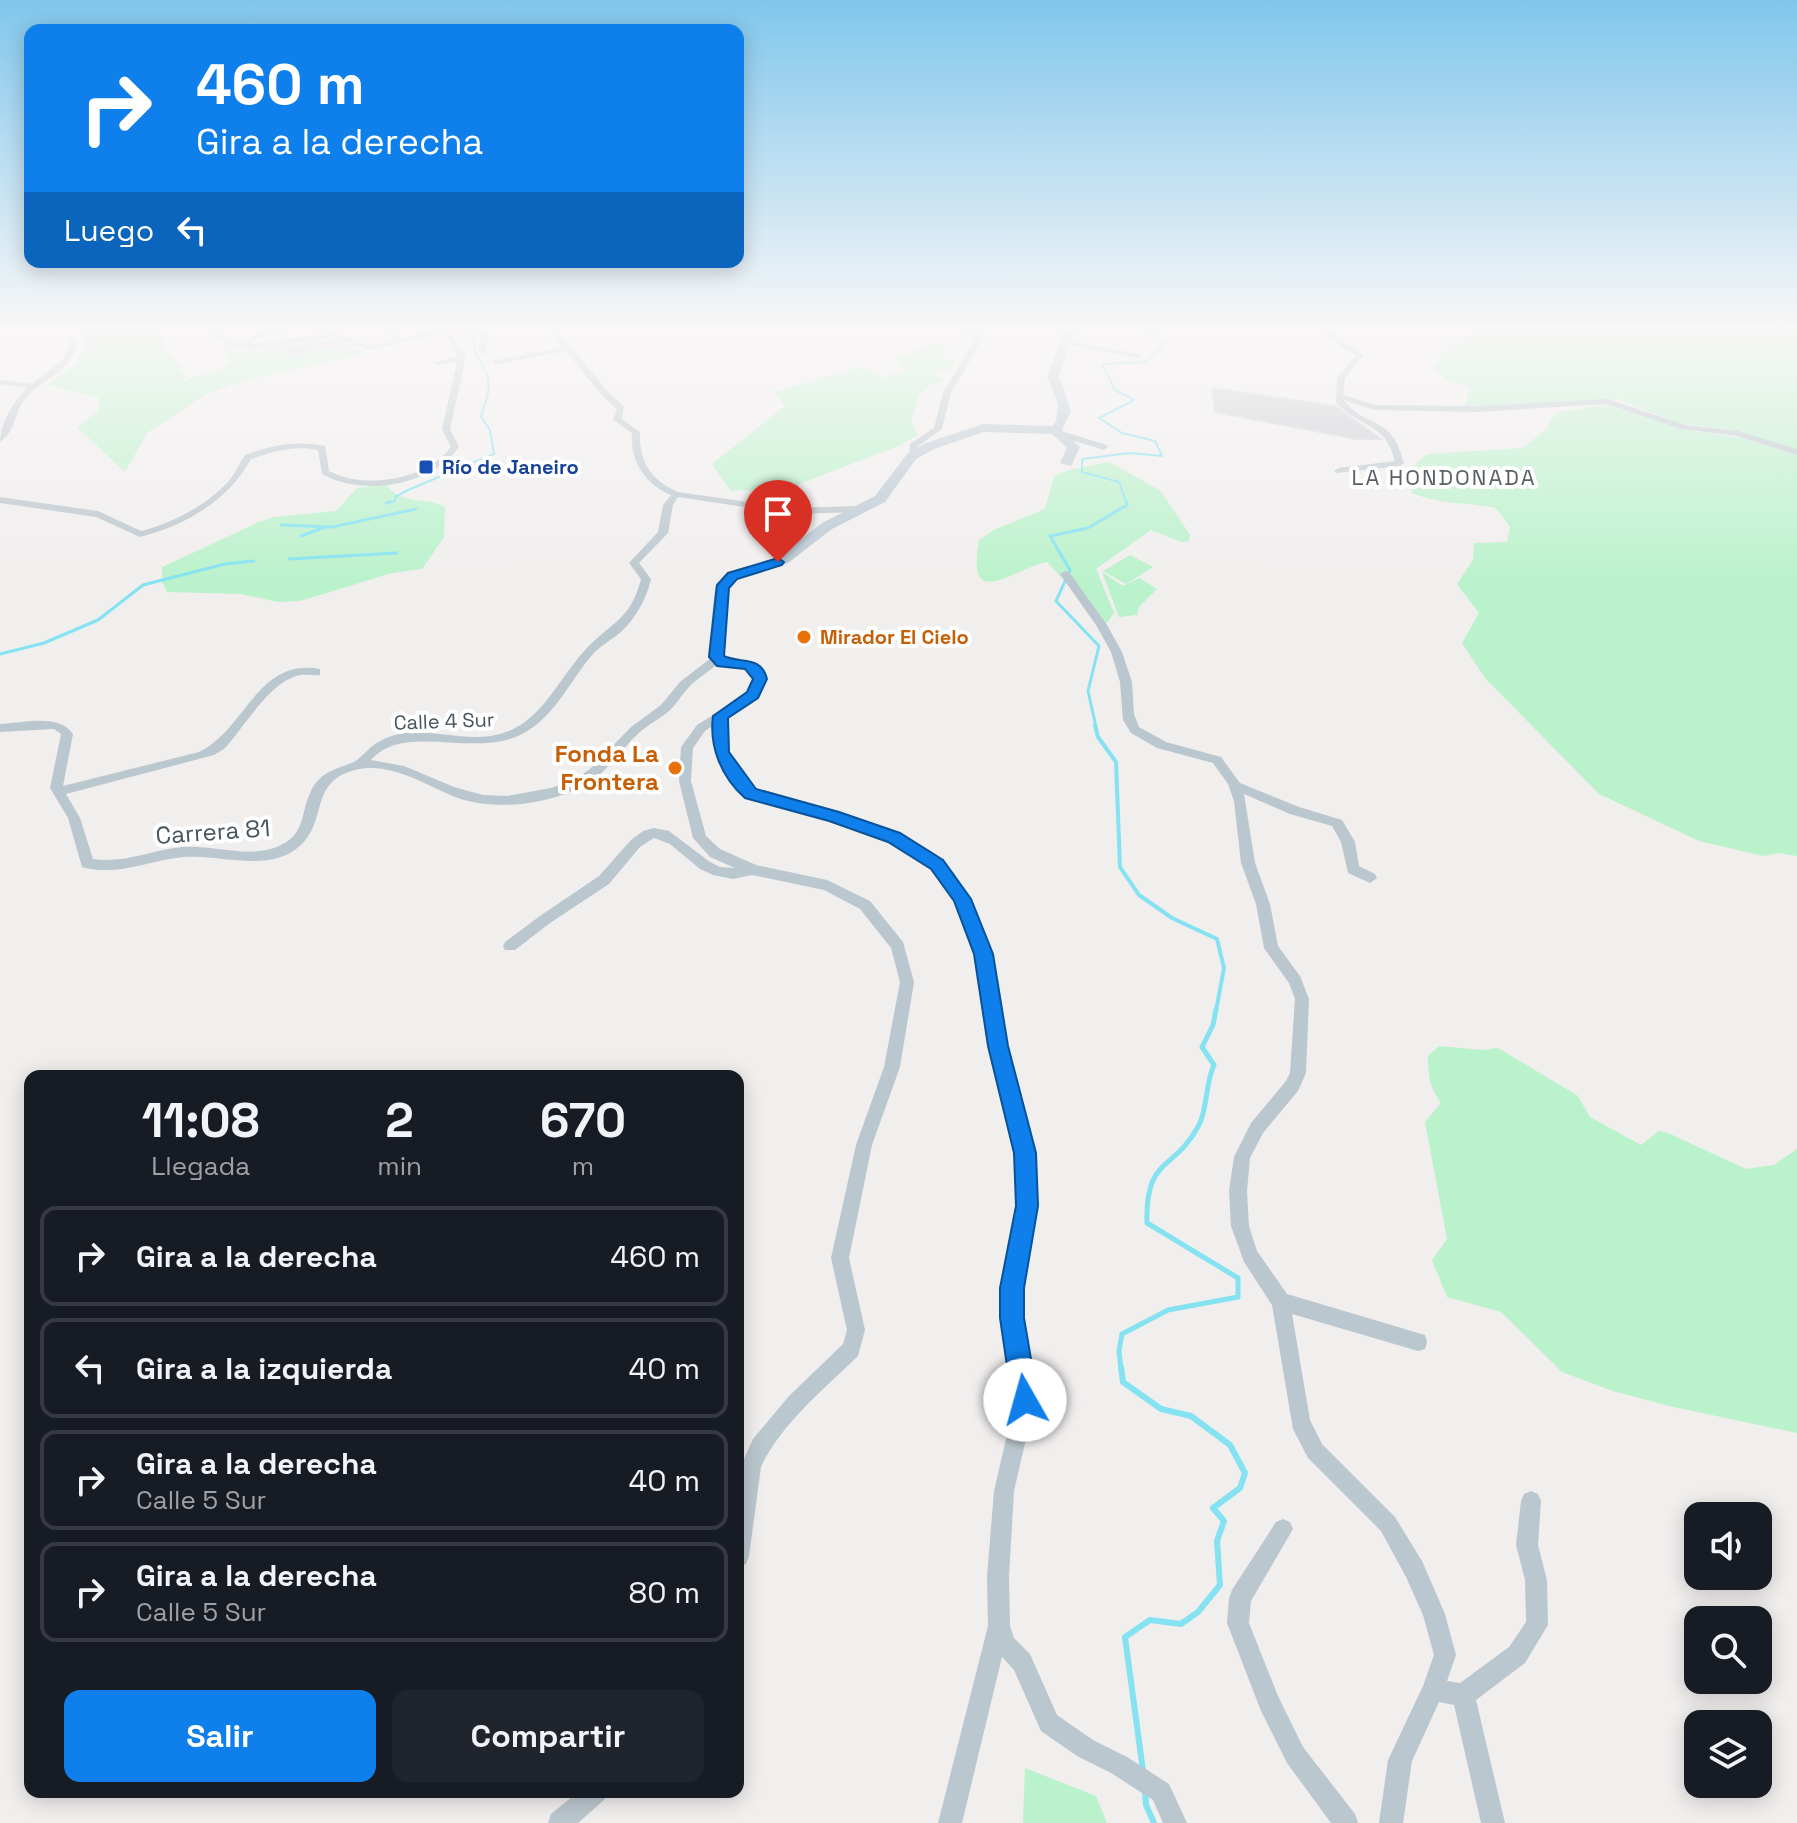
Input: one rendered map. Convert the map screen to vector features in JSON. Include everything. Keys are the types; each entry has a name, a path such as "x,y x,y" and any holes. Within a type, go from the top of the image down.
{"street":[{"path":"0,439 11,426 16,411"},
{"path":"0,500 98,514 135,532 145,533 211,499 238,476 248,457 306,444 322,448 325,472 333,479 349,483 380,482 431,469 449,458 454,450 446,429 450,411"},
{"path":"620,411 617,420 637,434 635,448 650,478 676,494 699,500 730,500 797,511 860,509"},
{"path":"912,456 913,446 935,433 940,426 943,411"},
{"path":"1056,432 1062,425 1064,411"},
{"path":"1339,471 1400,463 1396,443 1390,435 1351,411"},
{"path":"1637,411 1684,427 1738,434 1797,452"},
{"path":"360,765 389,767 484,800 547,793 592,775 634,731 668,706 685,684 716,657 722,587 726,580 783,560 819,531 884,496 912,456 930,446 983,428 1056,432 1104,447"},
{"path":"1056,432 1074,447 1066,463"},
{"name":"Calle 4 Sur","path":"360,765 371,749 390,740 499,739 525,727 546,710 591,649 625,620 646,579 634,563 663,533 668,505 676,494"},
{"path":"1070,581 1108,635 1121,660 1127,685 1129,720 1134,730 1195,755 1217,760 1234,785 1240,801 1248,863 1263,904 1271,948 1295,980 1302,999 1298,1073 1292,1086 1257,1128 1244,1151 1238,1191 1240,1226 1250,1256 1281,1302 1300,1422 1315,1451 1388,1524 1414,1569 1434,1614 1445,1655 1433,1690 1400,1760 1391,1823"},
{"path":"716,657 722,663 749,665 760,679 753,695 701,728 687,747 684,761 687,790 696,827 705,845 753,870 827,885 865,905 898,946 907,982 892,1067 864,1145 840,1258 856,1330 851,1349 796,1403 760,1446 751,1466 744,1514"},
{"path":"0,728 38,724 63,728 67,734 56,781 58,792 203,755 220,746 241,718 274,686 295,673 316,672"},
{"path":"720,716 718,735 721,752 746,790 761,798 853,823 894,838 926,855 949,877 962,899 983,954 998,1046 1025,1153 1027,1206 1012,1288 1012,1318 1025,1400 1004,1491 998,1577 999,1626 950,1823"},
{"name":"Carrera 81","path":"58,792 74,818 87,863 112,865 184,852 262,855 296,842 306,827 319,787 331,775 360,765"},
{"path":"1234,785 1295,811 1337,823 1348,842 1353,869 1370,878"},
{"path":"510,946 605,880 640,839 651,833 664,835 695,860 715,870 735,874 753,870"},
{"path":"1281,1302 1418,1342"},
{"path":"1433,1690 1463,1695 1517,1655 1537,1625 1536,1580 1527,1545 1531,1501"},
{"path":"1283,1529 1240,1598 1238,1623 1269,1703 1295,1755 1346,1823"},
{"path":"999,1626 1006,1645 1022,1662 1049,1723 1085,1748 1161,1792 1175,1823"},
{"path":"1463,1695 1493,1823"},
{"path":"560,1823 589,1798"}],"green space":[{"path":"98,411 181,411 147,433 125,472 77,427"},
{"path":"779,411 914,411 911,420 918,435 898,446 792,487 731,491 712,464"},
{"path":"1633,411 1693,431 1749,439 1797,455 1797,856 1779,853 1763,856 1699,841 1599,794 1485,678 1462,643 1479,613 1457,584 1473,560 1474,543 1507,542 1510,527 1496,508 1443,501 1412,493 1408,471 1427,454 1523,448 1548,428 1550,420 1558,412"},
{"path":"1648,411 1797,411 1797,449 1731,430 1677,423"},
{"path":"1109,462 1160,490 1190,535 1189,541 1181,542 1151,530 1096,569 1114,613 1107,623 1047,562 996,581 986,581 979,576 979,540 994,530 1045,509 1054,476"},
{"path":"387,484 392,491 405,498 445,507 444,537 422,569 392,573 300,601 278,602 241,594 167,592 162,582 162,567 259,522 274,517 336,511 357,488"},
{"path":"1130,555 1153,567 1126,584 1103,571"},
{"path":"1102,572 1123,586 1139,578 1157,589 1139,607 1137,615 1119,617"},
{"path":"1439,1046 1482,1050 1498,1048 1578,1096 1590,1117 1641,1145 1659,1131 1668,1133 1746,1169 1774,1165 1797,1149 1797,1433 1669,1406 1613,1391 1562,1372 1501,1312 1447,1297 1432,1260 1447,1239 1425,1122 1441,1103 1432,1086 1428,1063 1428,1056"},
{"path":"1025,1768 1096,1796 1107,1823 1023,1823"}],"building":[{"path":"1342,411 1381,439 1356,439 1215,412"}],"waterway":[{"path":"391,502 386,503 395,501 395,497 408,490 494,454 490,430 481,417 483,411"},
{"path":"1112,411 1099,418 1122,433 1155,441 1162,456 1130,453 1082,459 1082,472 1119,482 1127,504"},
{"path":"1096,727 1088,691 1099,646 1056,601 1070,570 1050,536 1088,528 1127,505 1126,502"},
{"path":"281,525 332,527 416,509"},
{"path":"301,536 325,527"},
{"path":"289,559 397,553"},
{"path":"0,654 44,643 98,620 143,585 225,564 254,561"},
{"path":"1095,725 1098,737 1116,762 1120,867 1139,895 1172,918 1217,939 1224,968 1216,1011"},
{"path":"1121,1369 1119,1351 1122,1334 1168,1310 1238,1297 1238,1278 1147,1223 1148,1201 1156,1175 1190,1140 1202,1118 1214,1065 1202,1047 1213,1025 1216,1009"},
{"path":"1121,1367 1123,1382 1161,1409 1191,1416 1230,1445 1245,1473 1240,1488 1213,1508 1224,1521 1217,1541 1220,1585 1198,1612 1181,1624 1150,1620 1125,1637 1143,1771"},
{"path":"1145,1791 1146,1805 1154,1823"}],"place":[{"name":"Río de Janeiro","path":"426,467"},
{"name":"Mirador El Cielo","path":"804,637"},
{"name":"Fonda La Frontera","path":"675,768"}],"district":[{"name":"LA HONDONADA","path":"1444,477"}],"route":[{"path":"778,562 733,576 722,587 716,657 726,664 749,665 756,670 760,679 753,695 720,716 718,735 721,752 743,787 751,793 853,823 894,838 926,855 949,877 973,922 989,981 998,1046 1025,1153 1027,1206 1016,1253 1012,1318 1025,1400"}]}
